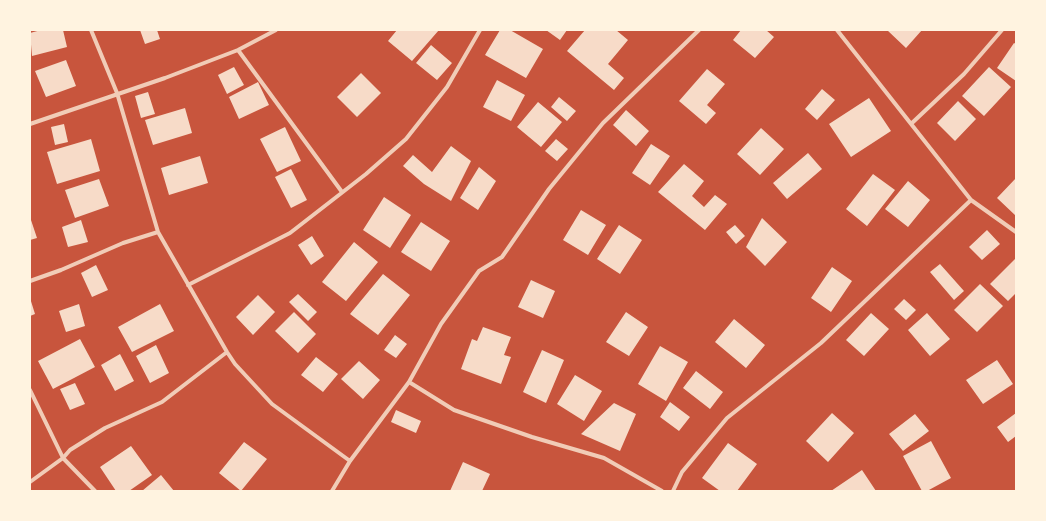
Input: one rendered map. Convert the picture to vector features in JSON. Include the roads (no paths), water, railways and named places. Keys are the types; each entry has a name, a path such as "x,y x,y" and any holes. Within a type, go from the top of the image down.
{"street":[{"path":"91,30 117,93 158,232 227,352 235,364 272,404 350,461"},
{"path":"30,124 117,93 165,78 238,50 276,30"},
{"path":"188,285 290,233 406,139 447,87 480,30"},
{"path":"332,491 350,461 408,382 441,324 479,271 502,257 549,189 603,123 699,30"},
{"path":"837,30 912,123 971,200 1016,232"},
{"path":"912,123 964,74 1002,30"},
{"path":"238,50 342,192"},
{"path":"673,491 682,472 727,418 821,343 971,200"},
{"path":"30,281 61,270 123,242 158,232"},
{"path":"30,482 63,458 70,450 105,428 162,402 227,352"},
{"path":"408,382 454,410 532,437 604,458 662,491"},
{"path":"30,390 63,458 95,491"}]}
